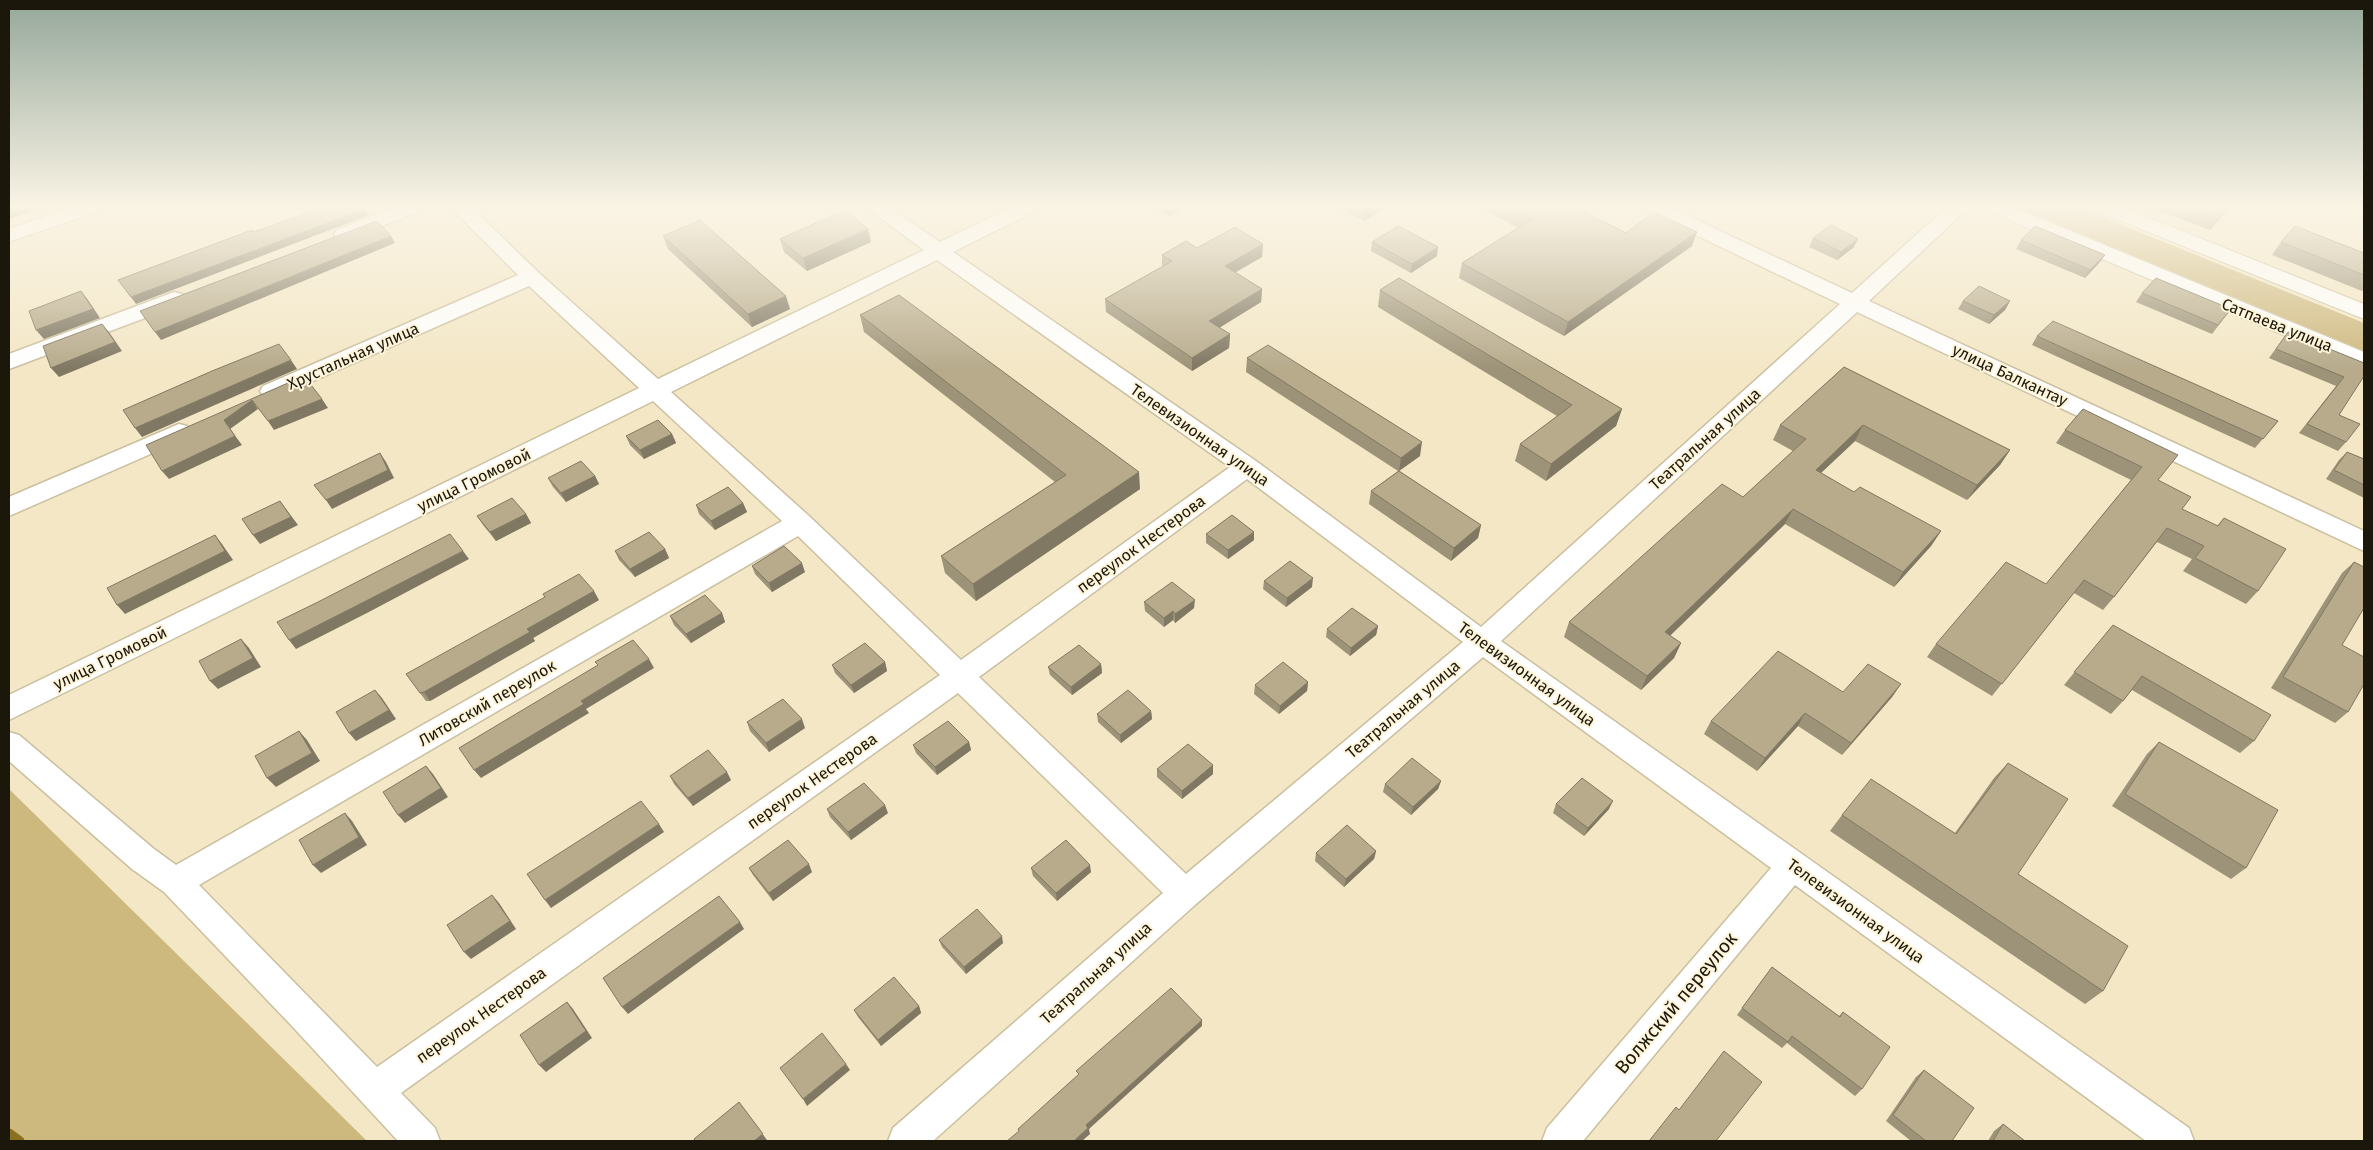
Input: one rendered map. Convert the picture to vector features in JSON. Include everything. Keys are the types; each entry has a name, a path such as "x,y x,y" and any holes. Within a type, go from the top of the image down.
{"main road":[{"name":"Сатпаева улица","path":"2127,262 2364,360"},
{"path":"2239,262 2364,312"}],"street":[{"path":"516,262 800,523 1185,894"},
{"name":"улица Громовой","path":"9,708 656,392 918,262"},
{"name":"Телевизионная улица","path":"954,262 1247,467 1482,642 1792,865 2156,1135"},
{"name":"улица Балкантау","path":"1769,262 2364,542"},
{"name":"Театральная улица","path":"906,1141 1185,894 1482,642 1900,262"},
{"name":"Хрустальная улица","path":"252,400 532,277"},
{"path":"9,362 192,292"},
{"path":"9,507 198,424"},
{"name":"переулок Нестерова","path":"374,1091 960,676 1247,467"},
{"name":"Литовский переулок","path":"175,882 800,523"},
{"path":"9,744 143,859 175,882 304,1014 422,1141"},
{"name":"Волжский переулок","path":"1560,1141 1792,865"}],"shaded area":[{"path":"2148,262 2213,262 2364,323 2364,351"},
{"path":"9,789 367,1141 9,1141"}],"building":[{"path":"167,262 225,262 131,297 118,280"},
{"path":"270,262 328,262 155,332 140,311"},
{"path":"691,262 747,262 786,296 748,314"},
{"path":"1171,262 1232,262 1225,266 1262,289 1209,321 1230,334 1192,358 1105,299"},
{"path":"1464,262 1654,262 1568,322 1462,263"},
{"path":"2071,262 2098,262 2090,270"},
{"path":"2330,262 2364,262 2364,275"},
{"path":"1399,278 1622,409 1551,464 1520,444 1572,405 1380,290"},
{"path":"2156,278 2231,309 2218,325 2142,293"},
{"path":"1979,286 2010,301 1994,315 1963,301"},
{"path":"81,291 93,309 36,330 29,311"},
{"path":"899,295 1139,472 973,584 941,556 1066,475 860,315"},
{"path":"2053,321 2278,421 2263,439 2037,336"},
{"path":"102,324 115,342 51,368 43,346"},
{"path":"2288,332 2364,363 2364,376 2339,415 2360,424 2346,442 2307,424 2344,377 2276,349"},
{"path":"279,344 291,360 135,428 123,410 212,371"},
{"path":"1268,345 1422,442 1401,458 1247,358"},
{"path":"1844,367 2010,450 1977,485 1863,425 1816,470 1854,492 1860,487 1941,531 1903,572 1793,509 1665,632 1681,643 1647,676 1569,622 1722,484 1743,497 1806,439 1780,425"},
{"path":"304,376 322,399 268,421 252,400 224,420 235,436 162,471 146,445"},
{"path":"2083,409 2178,455 2158,480 2191,497 2182,509 2218,526 2224,518 2286,549 2258,591 2195,558 2204,546 2167,528 2114,597 2084,580 2002,684 1936,644 2006,562 2046,584 2142,467 2065,430"},
{"path":"658,420 672,434 640,450 626,436"},
{"path":"2347,452 2364,459 2364,485 2334,470"},
{"path":"380,453 388,470 326,500 314,485"},
{"path":"581,461 595,476 561,493 548,478"},
{"path":"1399,471 1481,525 1454,548 1371,491"},
{"path":"728,487 743,503 711,521 696,505"},
{"path":"512,498 526,514 490,532 477,516"},
{"path":"280,501 291,517 253,535 242,519"},
{"path":"1232,515 1254,532 1228,550 1206,534"},
{"path":"649,532 665,549 630,569 615,551"},
{"path":"450,534 463,551 360,604 289,640 277,622 318,602"},
{"path":"215,535 225,551 117,605 107,588"},
{"path":"784,546 802,563 769,583 752,566"},
{"path":"1290,561 1313,578 1287,598 1264,581"},
{"path":"2354,562 2364,567 2364,608 2342,645 2364,657 2364,684 2348,712 2283,677"},
{"path":"579,574 594,591 527,629 530,632 424,692 420,693 406,674 545,597 543,594"},
{"path":"1172,582 1195,600 1175,614 1173,611 1164,618 1144,602"},
{"path":"705,595 722,613 686,634 670,616"},
{"path":"1352,608 1378,626 1351,648 1327,629"},
{"path":"2113,625 2271,715 2254,741 2142,676 2123,701 2074,672"},
{"path":"241,639 253,658 210,681 199,661"},
{"path":"633,640 649,659 581,701 584,704 474,770 459,748 598,665 595,662"},
{"path":"865,643 885,662 851,685 832,665"},
{"path":"1079,645 1101,664 1071,687 1048,667"},
{"path":"1778,651 1843,692 1868,664 1901,684 1851,743 1805,713 1765,758 1711,721"},
{"path":"1283,662 1308,682 1280,706 1255,685"},
{"path":"375,690 389,710 349,733 336,712"},
{"path":"1128,690 1151,711 1120,735 1097,714"},
{"path":"783,699 802,719 766,743 747,722"},
{"path":"948,721 969,742 935,767 913,745"},
{"path":"299,731 312,753 267,778 255,756"},
{"path":"2159,742 2278,810 2246,868 2125,794"},
{"path":"1188,744 1213,765 1182,791 1157,769"},
{"path":"708,750 727,772 688,798 670,776"},
{"path":"1412,758 1441,781 1413,807 1385,784"},
{"path":"2008,763 2068,799 2018,874 2128,946 2103,991 1842,815 1871,779 1956,834"},
{"path":"426,766 441,788 398,815 383,792"},
{"path":"1582,778 1613,801 1588,828 1556,804"},
{"path":"864,783 885,805 848,832 827,809"},
{"path":"641,801 659,824 545,900 527,874"},
{"path":"345,813 359,837 313,865 299,840"},
{"path":"1347,825 1376,851 1346,879 1316,853"},
{"path":"788,840 809,864 769,893 749,868"},
{"path":"1066,840 1090,865 1056,893 1031,868"},
{"path":"492,895 510,921 464,952 447,925"},
{"path":"719,896 740,922 622,1007 603,978"},
{"path":"977,909 1002,936 964,967 939,940"},
{"path":"1772,967 1840,1017 1843,1012 1890,1047 1862,1089 1792,1036 1788,1042 1742,1008"},
{"path":"894,977 919,1006 878,1040 854,1010"},
{"path":"1171,988 1202,1020 1086,1125 1088,1128 1074,1141 1007,1141 1079,1074 1076,1071"},
{"path":"567,1002 586,1031 539,1065 520,1035"},
{"path":"822,1033 846,1064 803,1099 780,1068"},
{"path":"1724,1051 1762,1082 1716,1141 1649,1141 1676,1107 1679,1110"},
{"path":"1924,1070 1974,1108 1952,1141 1926,1141 1893,1115"},
{"path":"739,1102 763,1134 754,1141 695,1141 694,1139"},
{"path":"2003,1124 2025,1141 1993,1141"}],"waterway":[{"path":"9,1133 20,1141"}]}
